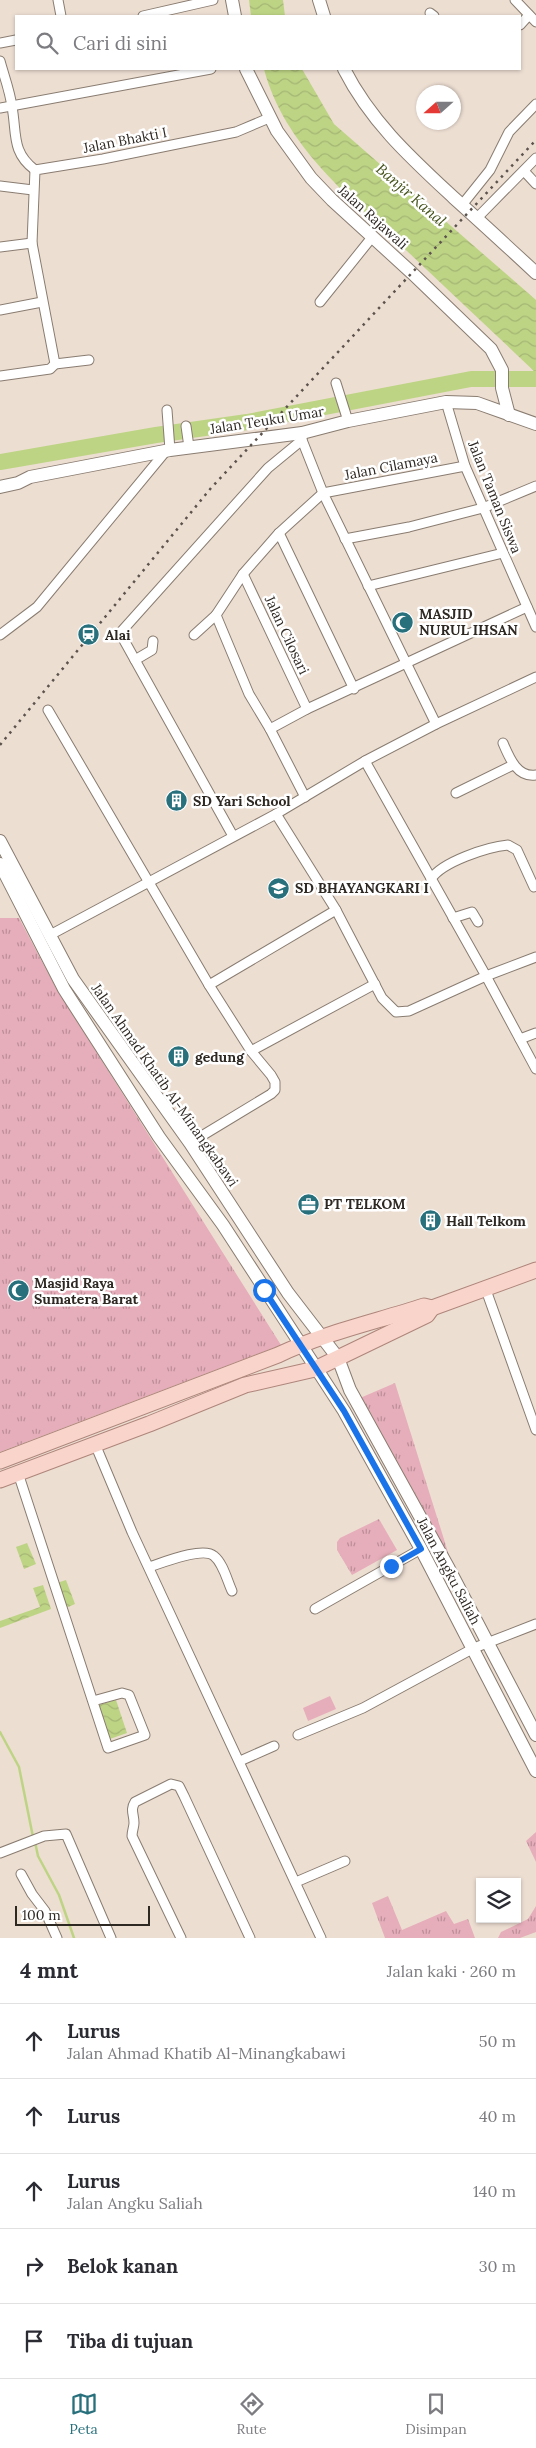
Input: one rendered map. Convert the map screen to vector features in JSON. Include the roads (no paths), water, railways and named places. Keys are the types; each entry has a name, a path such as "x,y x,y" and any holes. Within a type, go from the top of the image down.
{"main road":[{"path":"232,0 234,15"},
{"path":"319,0 324,15"},
{"name":"Jalan Rajawali","path":"246,70 269,118 295,159 311,178 491,349 502,370 502,388 509,415"},
{"path":"345,70 358,96 383,129 409,157 536,272"},
{"name":"Jalan Teuku Umar","path":"0,487 18,483 30,477 189,443 302,437 347,417 446,402 477,403 536,424"},
{"name":"Jalan Teuku Umar","path":"0,478 17,475 30,477"},
{"name":"Jalan Ahmad Khatib Al-Minangkabawi","path":"0,840 73,979 190,1143 288,1293 338,1358"},
{"name":"Jalan Ahmad Khatib Al-Minangkabawi","path":"0,864 64,989 159,1136 222,1225 315,1369"},
{"path":"99,1044 113,1035"},
{"path":"0,1461 278,1355 321,1336 355,1328 424,1306 432,1308 486,1290 536,1270"},
{"path":"0,1480 245,1385 315,1369 427,1315 432,1308"},
{"name":"Jalan Angku Saliah","path":"338,1358 346,1380 488,1642 536,1735"},
{"name":"Jalan Angku Saliah","path":"315,1369 330,1388 421,1549 474,1648 536,1771"}],"street":[{"path":"58,0 61,15"},
{"path":"147,15 213,0"},
{"path":"515,0 533,18 521,24"},
{"path":"0,44 15,40"},
{"path":"0,61 12,105 16,145 28,165 35,170 32,244 54,364"},
{"path":"0,108 205,70"},
{"path":"462,205 490,170 509,132 536,104"},
{"name":"Jalan Bhakti I","path":"35,170 103,159 236,132 269,118"},
{"path":"476,219 536,158"},
{"path":"524,170 536,184"},
{"path":"0,186 33,190"},
{"path":"320,302 373,236"},
{"path":"0,247 32,244"},
{"path":"0,310 42,302"},
{"path":"0,376 50,369 54,364 90,360"},
{"path":"338,387 347,417"},
{"name":"Jalan Taman Siswa","path":"446,402 465,466 536,627"},
{"path":"0,635 37,607 168,448 166,410"},
{"path":"187,427 189,443"},
{"path":"233,836 121,638 122,629 268,468 302,437 323,493 436,724"},
{"name":"Jalan Cilamaya","path":"323,493 465,466"},
{"path":"345,539 410,527 483,508 536,486"},
{"path":"197,629 216,615 243,574 279,533 323,493"},
{"path":"279,533 354,689"},
{"path":"368,586 503,553"},
{"name":"Jalan Cilosari","path":"243,574 307,709"},
{"path":"270,729 307,709 354,689 527,607"},
{"path":"216,615 249,694 270,729 305,797"},
{"path":"135,660 152,650 153,641"},
{"path":"50,935 276,814 365,762 436,724 536,678"},
{"path":"48,710 208,985 251,1051 275,1082 274,1090 190,1143"},
{"path":"504,743 512,765 527,774 536,775"},
{"path":"365,762 486,976 536,1069"},
{"path":"456,793 512,765"},
{"path":"276,814 336,910 375,984 390,1008 396,1012 409,1011 486,976 536,957"},
{"path":"431,879 436,872 448,864 508,845 517,850 534,887"},
{"path":"208,985 336,910"},
{"path":"453,918 472,912 478,922"},
{"path":"251,1051 375,984"},
{"path":"520,1038 536,1033"},
{"path":"486,1290 535,1425"},
{"path":"96,1444 149,1567 321,1938"},
{"path":"18,1473 108,1748 144,1734 129,1695 122,1693 93,1701"},
{"path":"315,1609 421,1549"},
{"path":"149,1567 197,1553 207,1552 217,1560 232,1591"},
{"path":"298,1735 363,1708 474,1648 536,1624"},
{"path":"240,1761 274,1746"},
{"path":"181,1938 132,1836 134,1823 131,1812 135,1802 171,1784 179,1786 250,1938"},
{"path":"0,1851 44,1836 62,1833 68,1837 111,1938"},
{"path":"296,1882 345,1861"},
{"path":"21,1874 32,1894 46,1911 57,1938"}],"water":[{"path":"249,0 283,0 285,15 251,15"},
{"name":"Banjir Kanal","path":"264,70 303,70 334,124 536,300 536,373 322,169 303,146 287,122 274,97"},
{"path":"27,1543 36,1564 24,1569 16,1547"},
{"path":"66,1580 75,1604 66,1608 57,1583"},
{"path":"43,1585 51,1609 0,1628 0,1621 40,1607 33,1588"},
{"path":"116,1700 127,1733 107,1740 95,1706"}],"waterway":[{"path":"0,462 156,435 247,422 471,379 536,379"},
{"path":"0,1732 19,1767 33,1837"},
{"path":"35,1842 38,1856 59,1895 74,1938"}],"railway":[{"path":"0,745 211,488 536,140"}],"place":[{"name":"MASJID NURUL IHSAN","path":"403,622"},
{"name":"Alai","path":"89,635"},
{"name":"SD Yari School","path":"177,801"},
{"name":"SD BHAYANGKARI I","path":"279,888"},
{"name":"gedung","path":"179,1057"},
{"name":"PT TELKOM","path":"308,1204"},
{"name":"Hall Telkom","path":"430,1221"},
{"name":"Masjid Raya Sumatera Barat","path":"18,1291"}]}
